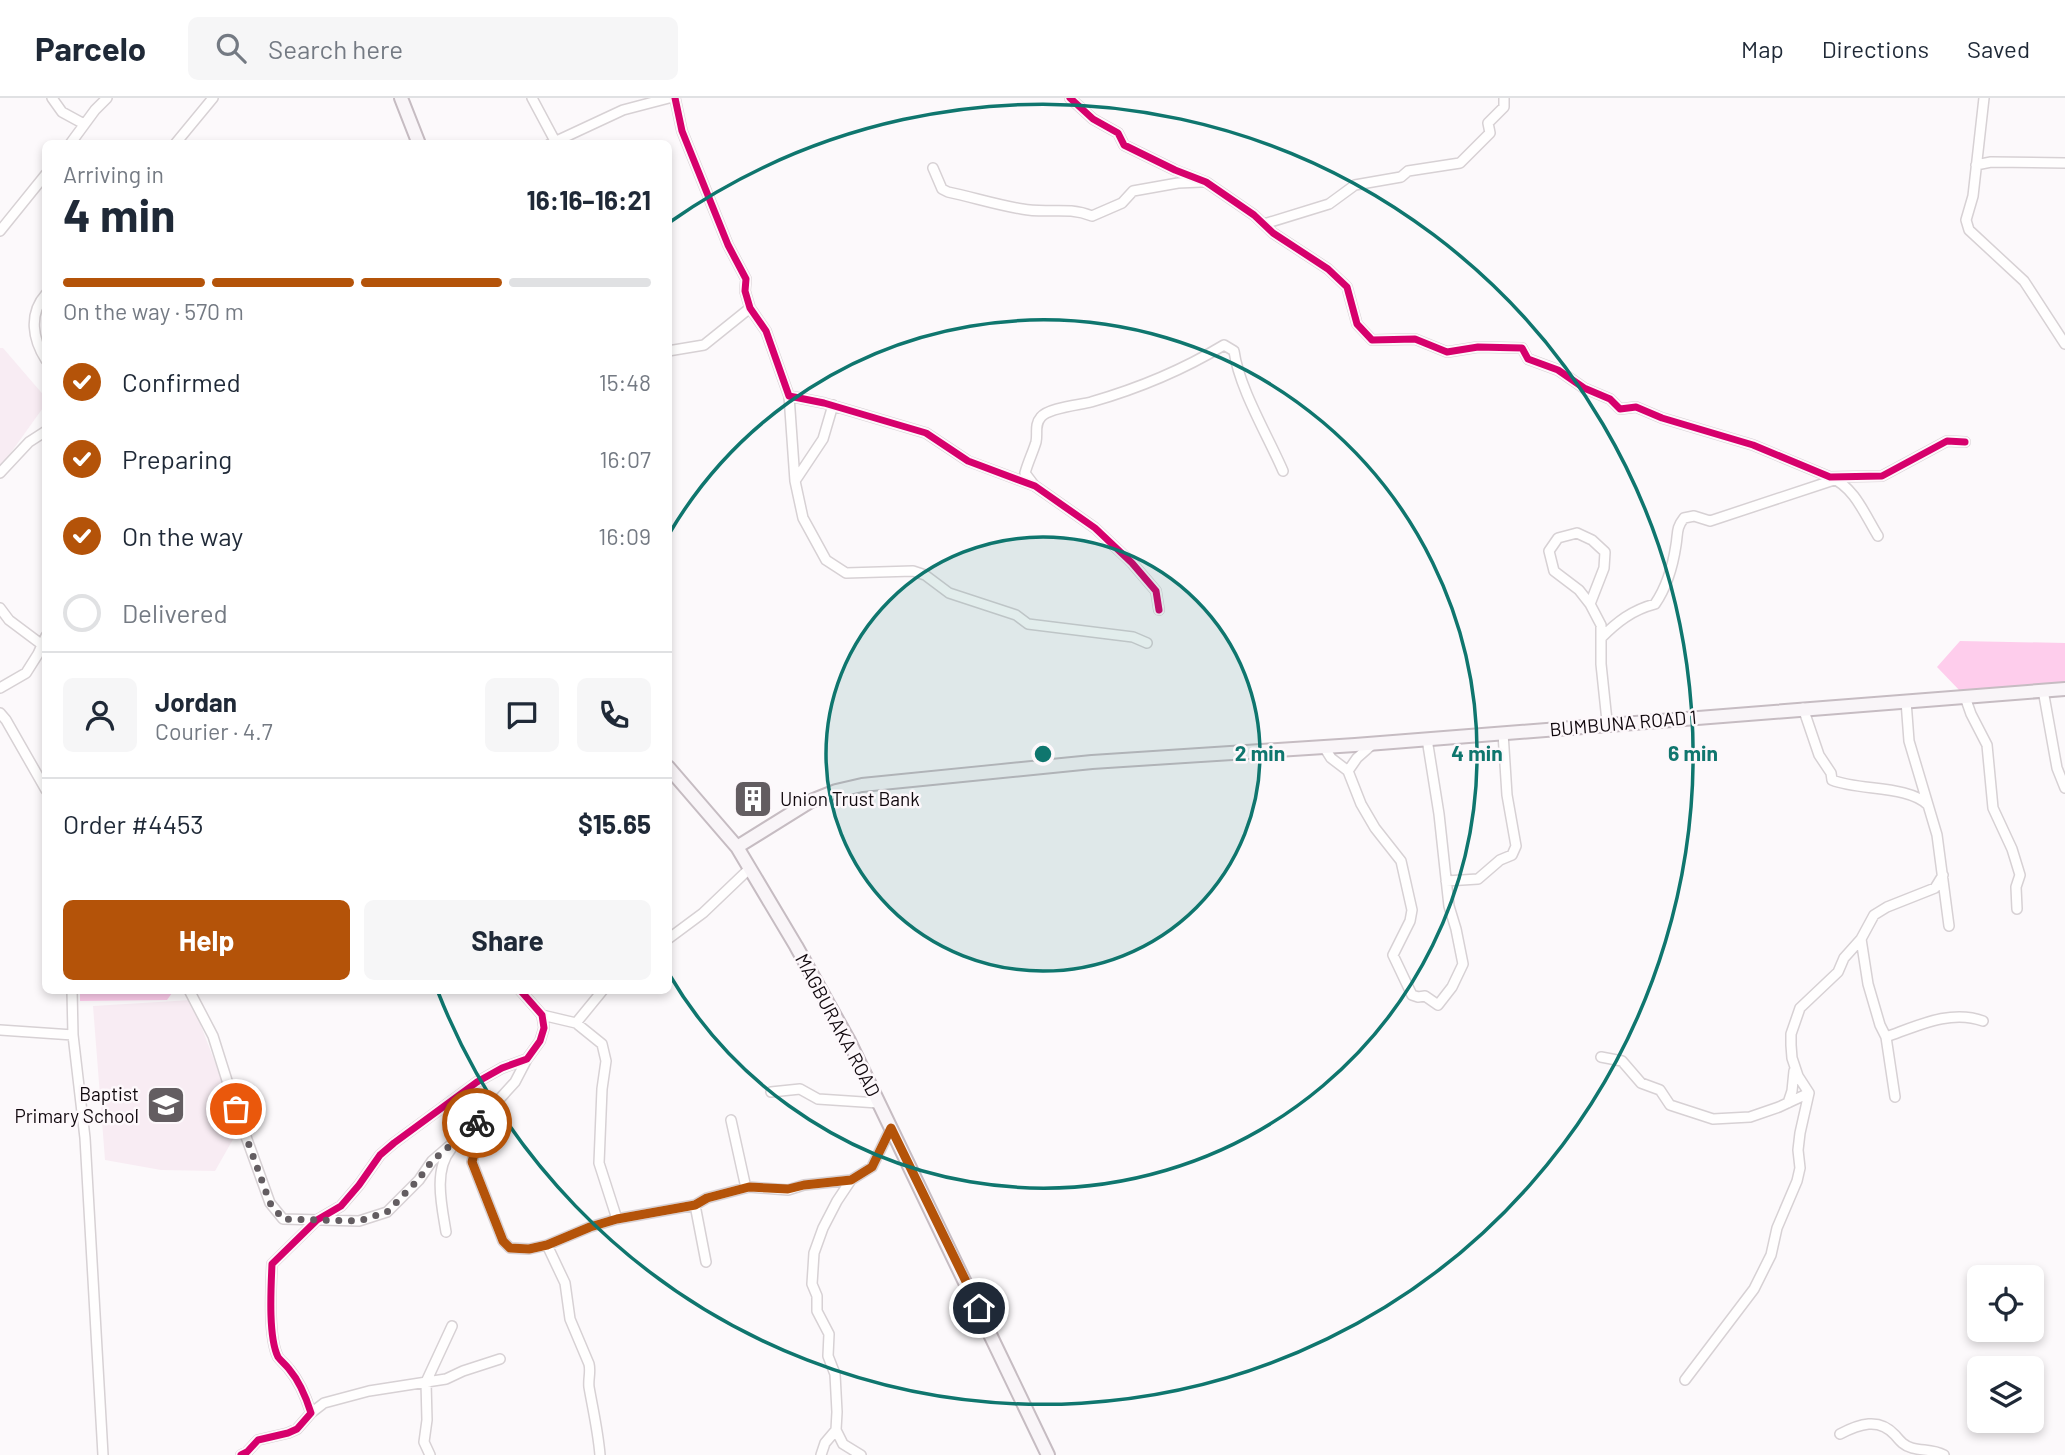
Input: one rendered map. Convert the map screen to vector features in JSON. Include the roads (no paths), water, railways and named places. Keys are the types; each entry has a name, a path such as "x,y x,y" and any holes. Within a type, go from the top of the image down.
{"main road":[{"path":"401,98 417,140"},
{"name":"BUMBUNA ROAD 1","path":"737,848 811,801 862,785 1092,762 1324,747 2065,689"},
{"name":"MAGBURAKA ROAD","path":"672,772 737,848 849,1041 1048,1455"}],"street":[{"path":"52,98 62,112 84,124"},
{"path":"73,140 107,98"},
{"path":"178,140 214,98"},
{"path":"532,98 551,140"},
{"path":"556,140 623,110 669,98"},
{"path":"675,98 682,131 729,245 746,279 745,291 750,308 766,331 789,396 795,481 803,518 826,560 846,573 913,571 949,593 1016,615 1028,624 1133,637 1147,643"},
{"path":"1070,98 1093,118 1118,133 1124,145 1206,182 1236,201 1273,233 1328,269 1347,287 1357,324 1372,340 1415,339 1447,352 1478,347 1522,348 1528,359 1558,370 1584,388 1610,399 1620,409 1636,407 1662,418 1754,445 1835,479 1866,513 1878,536"},
{"path":"1264,224 1329,204 1356,185 1402,177 1408,171 1460,163 1490,133 1488,123 1504,107 1504,98"},
{"path":"1984,98 1973,196 1966,220 1969,230 2024,281 2065,344"},
{"path":"1976,165 1992,162 2065,163"},
{"path":"933,168 942,189 948,192 1025,210 1059,209 1092,216 1122,203 1133,191 1178,183 1206,182"},
{"path":"0,231 42,179"},
{"path":"42,299 38,303 33,321 37,346 42,354"},
{"path":"672,350 704,345 750,308"},
{"path":"1025,472 1037,439 1036,428 1042,416 1051,410 1065,409 1138,388 1189,365 1224,345 1234,351 1236,366 1283,471"},
{"path":"789,396 833,405 926,433 968,461 1035,486 1095,528 1132,563 1156,591 1160,610"},
{"path":"795,481 823,439 833,405"},
{"path":"0,473 29,442 42,434"},
{"path":"1601,638 1622,618 1655,604 1664,591 1676,546 1677,527 1684,518 1694,516 1710,521 1780,497 1795,495 1830,480 1882,476 1947,441 1965,442"},
{"path":"1007,476 1025,472"},
{"path":"1025,472 1035,486"},
{"path":"1590,604 1604,568 1605,552 1592,540 1577,533 1558,538 1549,551 1554,571 1579,590 1601,625 1601,664 1607,721 1600,724"},
{"path":"0,608 9,620 42,646"},
{"path":"0,688 26,673 42,649"},
{"path":"2043,690 2057,768 2065,788"},
{"path":"1965,696 1987,745 1993,808 2012,849 2020,875 2016,887 2017,909"},
{"path":"1906,701 1909,741 1937,835 1950,926"},
{"path":"1803,708 1819,755 1831,773 1832,780 1845,786 1911,795 1922,799 1928,805"},
{"path":"0,713 42,783"},
{"path":"1446,881 1478,879 1500,860 1512,855 1516,846 1508,805 1503,733"},
{"path":"1324,747 1331,758 1349,771 1361,804 1375,828 1401,861 1412,910 1410,921 1393,956 1412,995 1425,996 1438,1005 1456,981 1463,964 1449,906 1439,814 1427,739"},
{"path":"1349,771 1357,758 1374,743"},
{"path":"672,936 703,912 748,870"},
{"path":"1685,1381 1754,1289 1770,1255 1777,1228 1797,1181 1800,1168 1800,1133 1809,1093 1792,1058 1791,1034 1800,1008 1838,972 1844,958 1861,939 1874,915 1935,888 1943,875"},
{"path":"1861,939 1868,984 1886,1037 1895,1097"},
{"path":"72,994 85,1138 103,1455"},
{"path":"191,994 213,1037 270,1203 283,1219 359,1221 387,1212 432,1161 484,1116 515,1082 540,1041 544,1028 542,1015 524,994"},
{"path":"576,1023 600,994"},
{"path":"542,1015 576,1023 602,1044 606,1060 599,1163 617,1219"},
{"path":"1886,1037 1930,1022 1956,1017 1972,1017 1983,1021"},
{"path":"0,1030 74,1035"},
{"path":"1601,1057 1622,1061 1641,1083 1660,1090 1670,1105 1713,1119 1750,1117 1809,1093"},
{"path":"312,1413 305,1393 279,1358 274,1341 272,1264 317,1220 341,1206 380,1155 394,1143 477,1082 502,1068 527,1059"},
{"path":"1787,1103 1792,1091 1795,1067"},
{"path":"771,1092 800,1089 818,1099 878,1103"},
{"path":"484,1116 472,1162 503,1241 510,1248 529,1249 617,1219 695,1205 707,1198 746,1188 788,1189 851,1180 872,1167 891,1128"},
{"path":"731,1120 746,1188"},
{"path":"446,1232 440,1178 447,1153 456,1142"},
{"path":"851,1180 822,1228 812,1266 812,1284 818,1304 817,1311 829,1334 828,1356 835,1374 836,1430 843,1444 861,1455"},
{"path":"695,1205 706,1262"},
{"path":"547,1245 565,1283 570,1318 591,1371 588,1383 598,1425 600,1455"},
{"path":"430,1455 424,1442 427,1420 426,1382 452,1326"},
{"path":"241,1455 258,1440 297,1429 324,1404 369,1391 446,1379 500,1359"},
{"path":"1840,1434 1856,1426 1883,1424 1902,1444 1944,1455"},
{"path":"821,1455 825,1443 836,1430"}],"place":[{"name":"Union Trust Bank","path":"753,799"},
{"name":"Baptist Primary School","path":"166,1105"}]}
